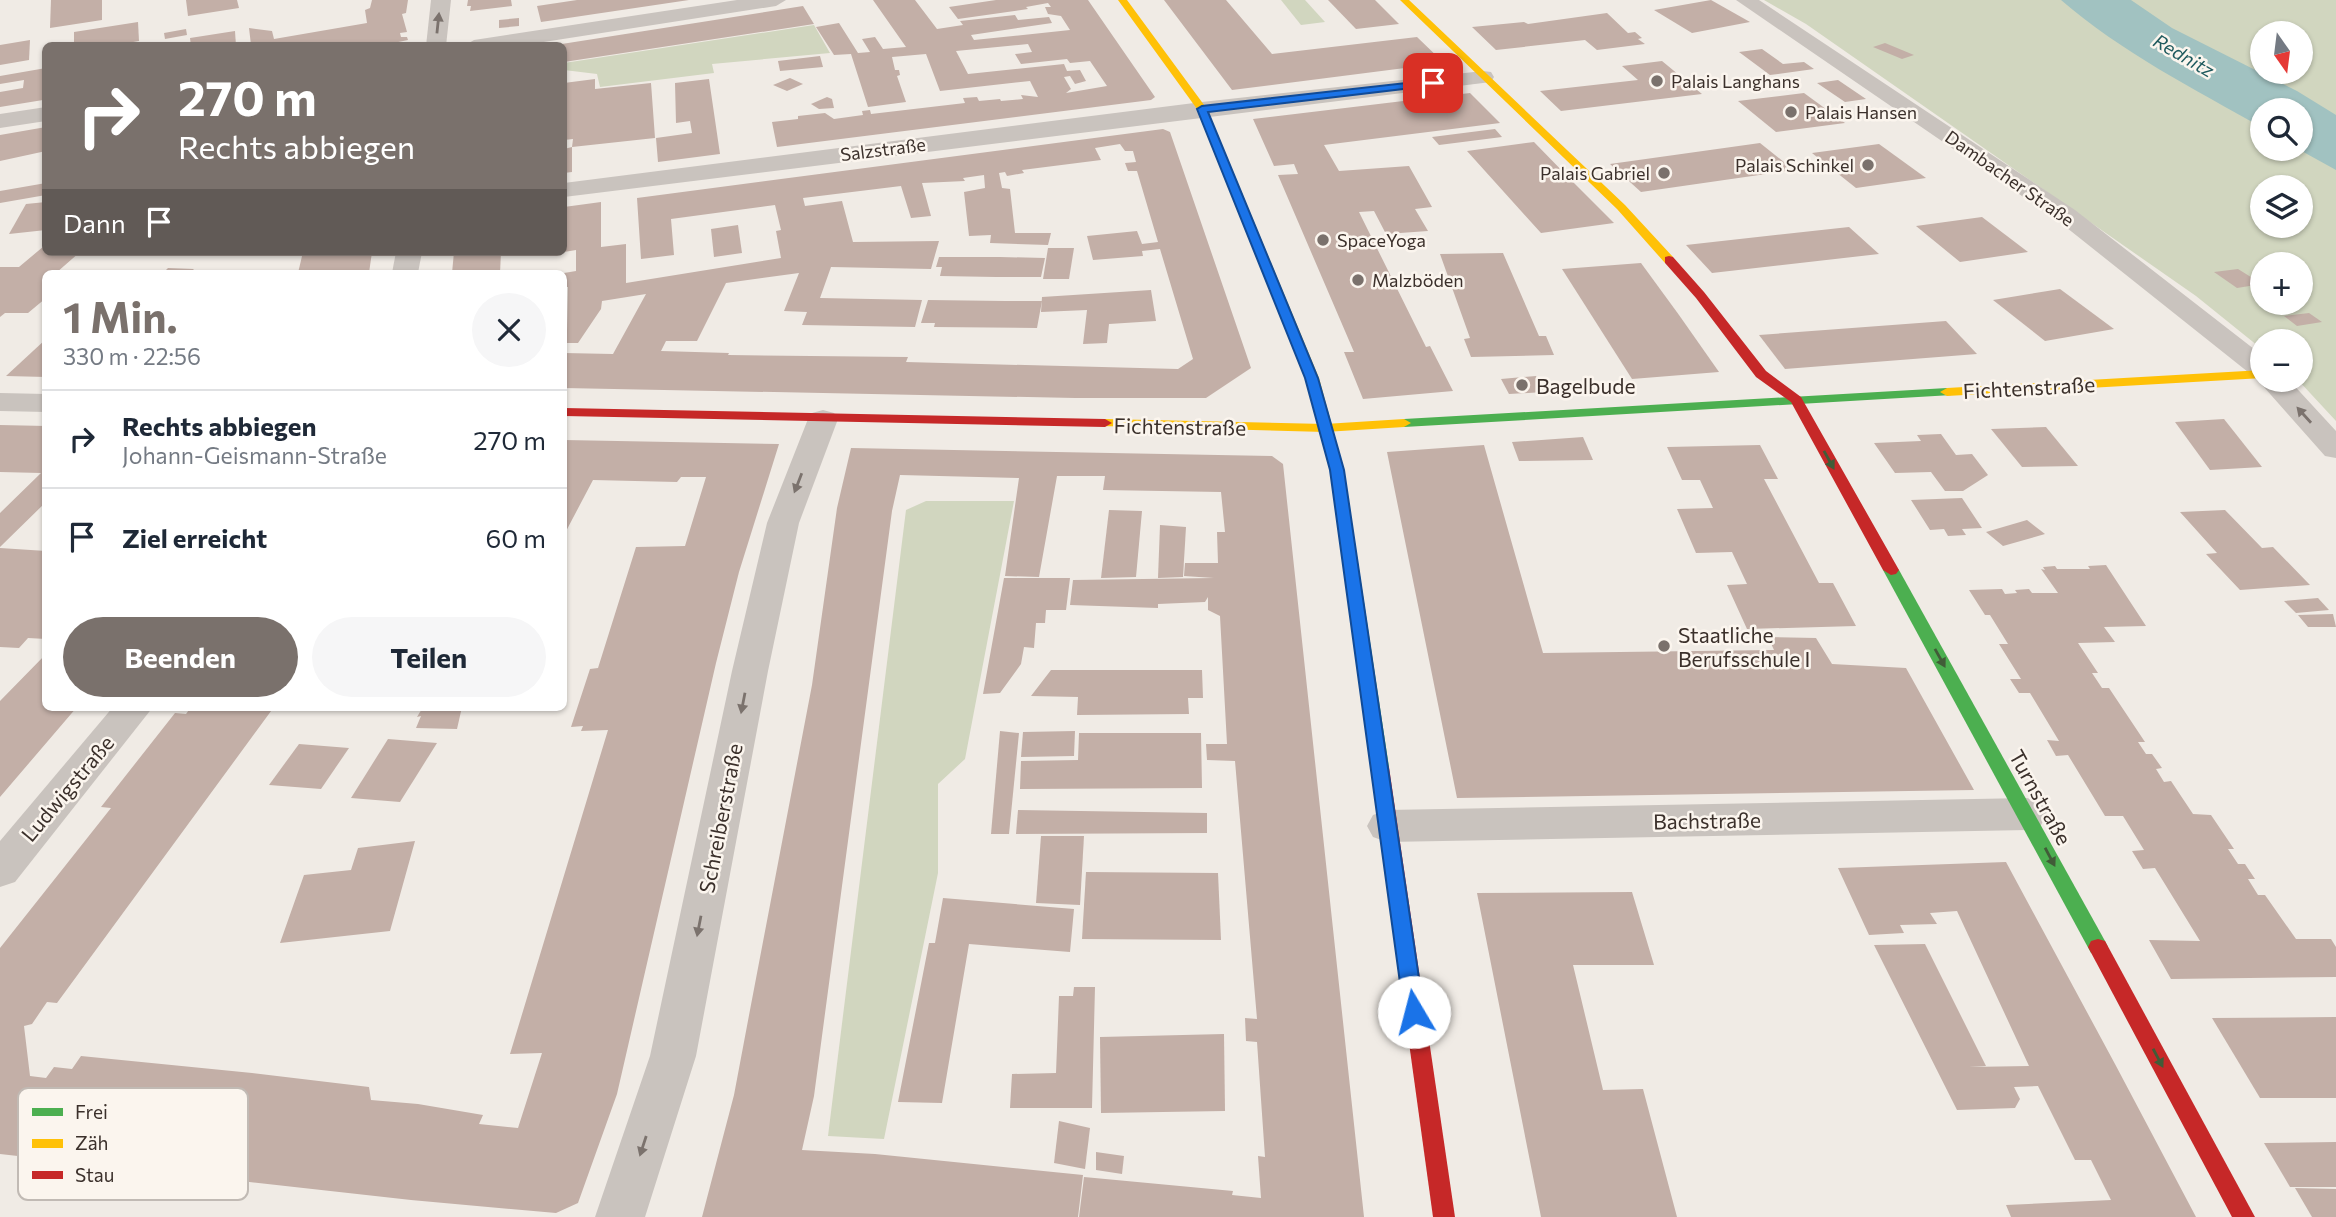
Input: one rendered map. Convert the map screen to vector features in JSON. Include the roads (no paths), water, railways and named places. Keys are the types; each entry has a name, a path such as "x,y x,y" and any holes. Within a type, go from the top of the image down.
{"street":[{"path":"436,42 441,0"},
{"path":"500,42 776,0"},
{"path":"1122,0 1202,109 1312,378 1342,501 1444,1217"},
{"path":"1404,0 1621,207 1672,263 1761,374 1796,400"},
{"name":"Dambacher Straße","path":"1746,0 2066,215 2250,362"},
{"name":"Salzstraße","path":"567,190 1202,109 1483,77"},
{"path":"0,121 42,115"},
{"name":"Fichtenstraße","path":"567,412 1325,428 2250,373"},
{"path":"2284,392 2336,449"},
{"name":"Turnstraße","path":"1796,400 2027,814 2244,1217"},
{"path":"0,402 42,403"},
{"name":"Schreiberstraße","path":"620,1217 673,1056 750,671 783,523 823,419"},
{"name":"Ludwigstraße","path":"0,870 132,711"},
{"name":"Bachstraße","path":"1387,825 2027,814"}],"water":[{"name":"Rednitz","path":"2061,0 2131,0 2172,28 2250,67 2250,84 2283,84 2308,98 2250,98 2250,121 2133,53"},
{"path":"2313,101 2336,115 2336,170 2313,157"}],"place":[{"name":"Palais Langhans","path":"1657,81"},
{"name":"Palais Hansen","path":"1791,112"},
{"name":"Palais Schinkel","path":"1868,165"},
{"name":"Palais Gabriel","path":"1664,173"},
{"name":"SpaceYoga","path":"1323,240"},
{"name":"Malzböden","path":"1358,280"},
{"name":"Bagelbude","path":"1522,385"},
{"name":"Staatliche Berufsschule I","path":"1664,646"}]}
